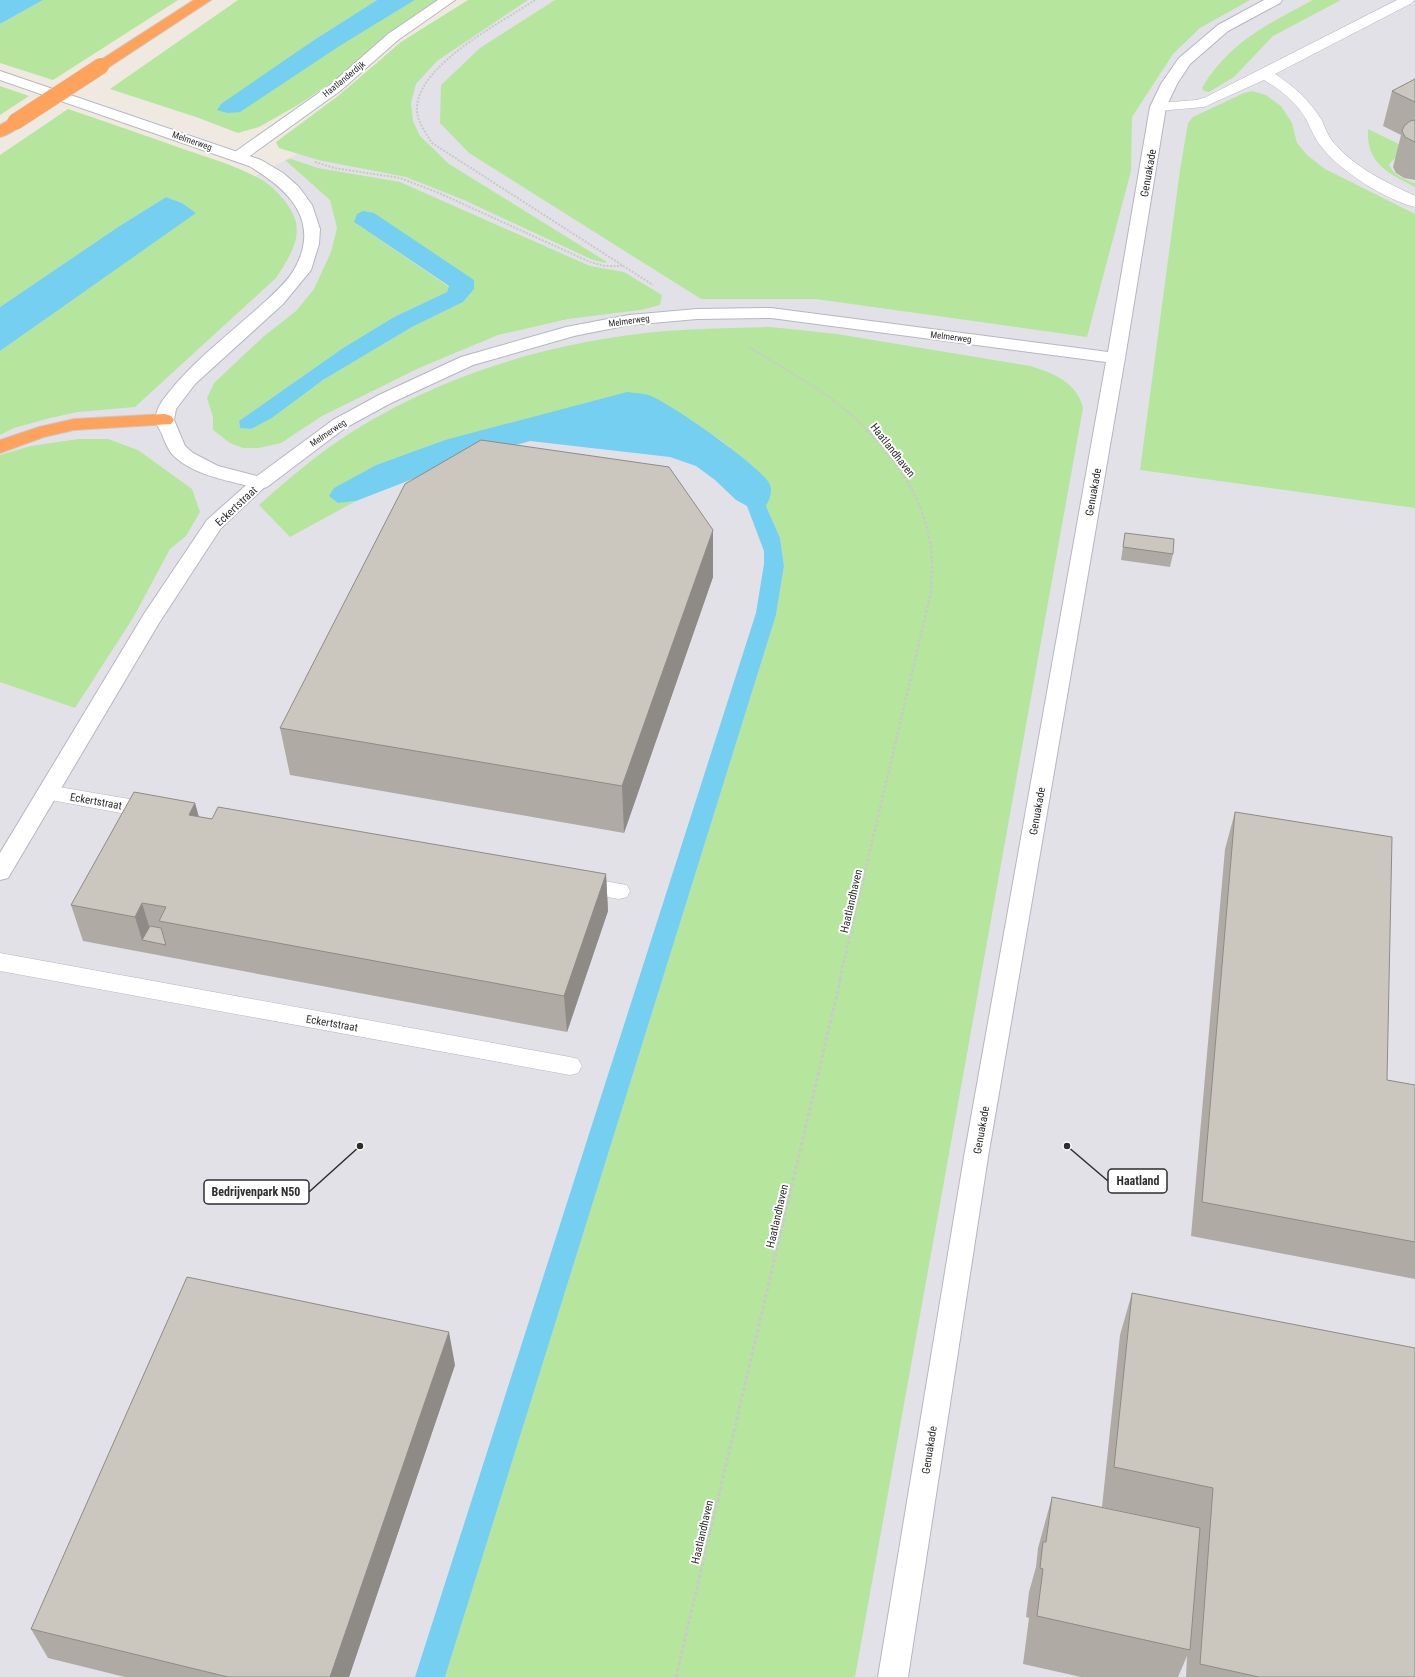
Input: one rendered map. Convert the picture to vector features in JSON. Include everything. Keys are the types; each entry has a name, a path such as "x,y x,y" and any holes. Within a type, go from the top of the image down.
{"highway":[{"path":"0,132 204,0"},
{"path":"0,447 28,436 62,426 92,423 165,420"}],"street":[{"name":"Haatlanderdijk","path":"238,156 335,88 393,37 448,0"},
{"name":"Genuakade","path":"893,1677 976,1157 1116,358 1158,107 1169,84 1184,61 1223,28 1275,0"},
{"name":"Melmerweg","path":"0,75 255,163 277,176 293,190 304,206 312,229 311,244 303,270 282,294 189,380 173,398 167,409 165,420"},
{"name":"Melmerweg","path":"260,483 340,424 385,399 467,361 572,331 629,320 697,314 771,313 1116,358"},
{"path":"165,420 177,448 196,463 211,470 260,483"},
{"name":"Eckertstraat","path":"0,872 151,619 214,524 260,483"}],"lane":[{"path":"1158,107 1199,104 1211,100 1265,74 1407,0"},
{"path":"1265,74 1290,90 1305,106 1327,146 1340,158 1361,174 1415,202"},
{"name":"Eckertstraat","path":"47,793 172,814"},
{"path":"564,882 619,891"},
{"name":"Eckertstraat","path":"0,962 570,1066"}],"path":[{"name":"Haatlandhaven","path":"535,0 460,49 433,72 424,83 419,95 418,118 422,131 432,143 697,314 823,393 863,425 886,451 909,483 924,521 930,544 931,592 676,1677"}],"shaded area":[{"path":"492,0 1415,0 1415,1677 0,1677 0,332 130,241 328,138"}],"green space":[{"path":"43,0 178,0 53,80 0,63 0,24"},
{"path":"238,0 377,0 317,38 218,109 227,113 415,0 440,0 374,45 344,74 298,105 259,127 238,133 196,117 110,89"},
{"path":"468,0 528,0 437,61 416,84 411,103 413,121 420,136 449,164 607,262 606,263 593,260 464,200 406,177 318,160 279,148 276,142 338,96 401,42"},
{"path":"555,0 1250,0 1200,28 1173,54 1132,117 1131,171 1087,337 816,299 701,299 469,153 440,123 441,85 480,48"},
{"path":"1313,0 1341,0 1273,36 1234,77 1209,92 1204,91 1202,88 1213,72 1224,58 1237,46 1265,26"},
{"path":"0,86 29,96 0,115"},
{"path":"1252,91 1266,95 1281,106 1292,123 1297,143 1307,155 1325,169 1415,214 1415,508 1140,470 1180,170 1188,123 1193,117 1244,93"},
{"path":"68,109 223,163 262,180 282,197 290,208 295,219 297,235 289,257 276,278 135,407 78,412 14,428 0,435 0,351 195,213 182,203 166,197 118,227 0,307 0,155"},
{"path":"1368,129 1415,152 1397,157 1389,165 1400,177 1415,183 1415,187 1388,172 1375,159 1368,141"},
{"path":"291,159 318,168 400,182 590,266 624,272 662,295 660,305 641,310 568,319 498,335 419,368 322,416 281,443 259,448 243,448 230,443 213,430 213,417 207,398 214,383 263,337 296,311 314,289 331,252 337,228 330,200 285,160","holes":["354,222 474,289 463,302 412,327 323,380 272,418 251,429 240,428 239,421 343,348 394,317 447,292 449,287"]},
{"path":"771,327 837,334 1030,366 1047,372 1070,385 1080,399 1083,408 855,1677 445,1677 776,615 784,566 780,538 766,506 771,493 770,485 751,465 723,442 667,405 445,440 376,465 334,488 338,503 356,501 290,537 259,505 294,474 331,446 368,422 449,382 491,367 534,354 621,336 678,330"},
{"path":"78,439 108,439 138,450 192,489 200,512 186,536 170,549 133,618 75,708 0,682 0,455 31,446"}],"water":[{"path":"0,0 43,0 0,24"},
{"path":"377,0 415,0 341,45 240,112 227,113 217,110 221,104 317,38"},
{"path":"166,197 182,203 196,213 0,351 0,307 118,227"},
{"path":"363,211 374,213 474,280 474,289 463,302 412,327 323,380 272,418 251,429 240,428 239,421 343,348 394,317 447,292 449,286 354,222 357,214"},
{"path":"627,392 651,396 662,401 696,423 752,465 770,485 771,493 766,506 780,538 784,566 776,615 445,1677 415,1677 756,613 764,564 764,551 747,506 736,500 715,480 696,466 670,457 530,441 454,463 356,501 338,503 329,496 334,488 376,465 445,440"}],"building":[{"path":"1415,79 1415,102 1392,91"},
{"path":"1415,120 1415,142 1405,137 1402,131 1404,126 1410,121"},
{"path":"481,440 669,467 713,530 622,786 280,728 405,484"},
{"path":"1125,533 1174,539 1173,554 1123,547"},
{"path":"134,792 195,803 189,815 212,819 218,807 606,874 564,996 159,921 166,907 142,903 135,917 71,905"},
{"path":"1235,812 1392,837 1387,1080 1415,1085 1415,1242 1202,1202"},
{"path":"150,926 161,928 166,945 142,940"},
{"path":"187,1277 449,1332 330,1677 228,1677 31,1629"},
{"path":"1132,1293 1415,1348 1415,1677 1259,1677 1200,1664 1213,1488 1114,1467"},
{"path":"1052,1497 1200,1528 1190,1650 1037,1616 1043,1569 1040,1568 1043,1542 1046,1542"}],"place":[{"name":"Bedrijvenpark N50","path":"360,1146"},
{"name":"Haatland","path":"1067,1146"}]}
